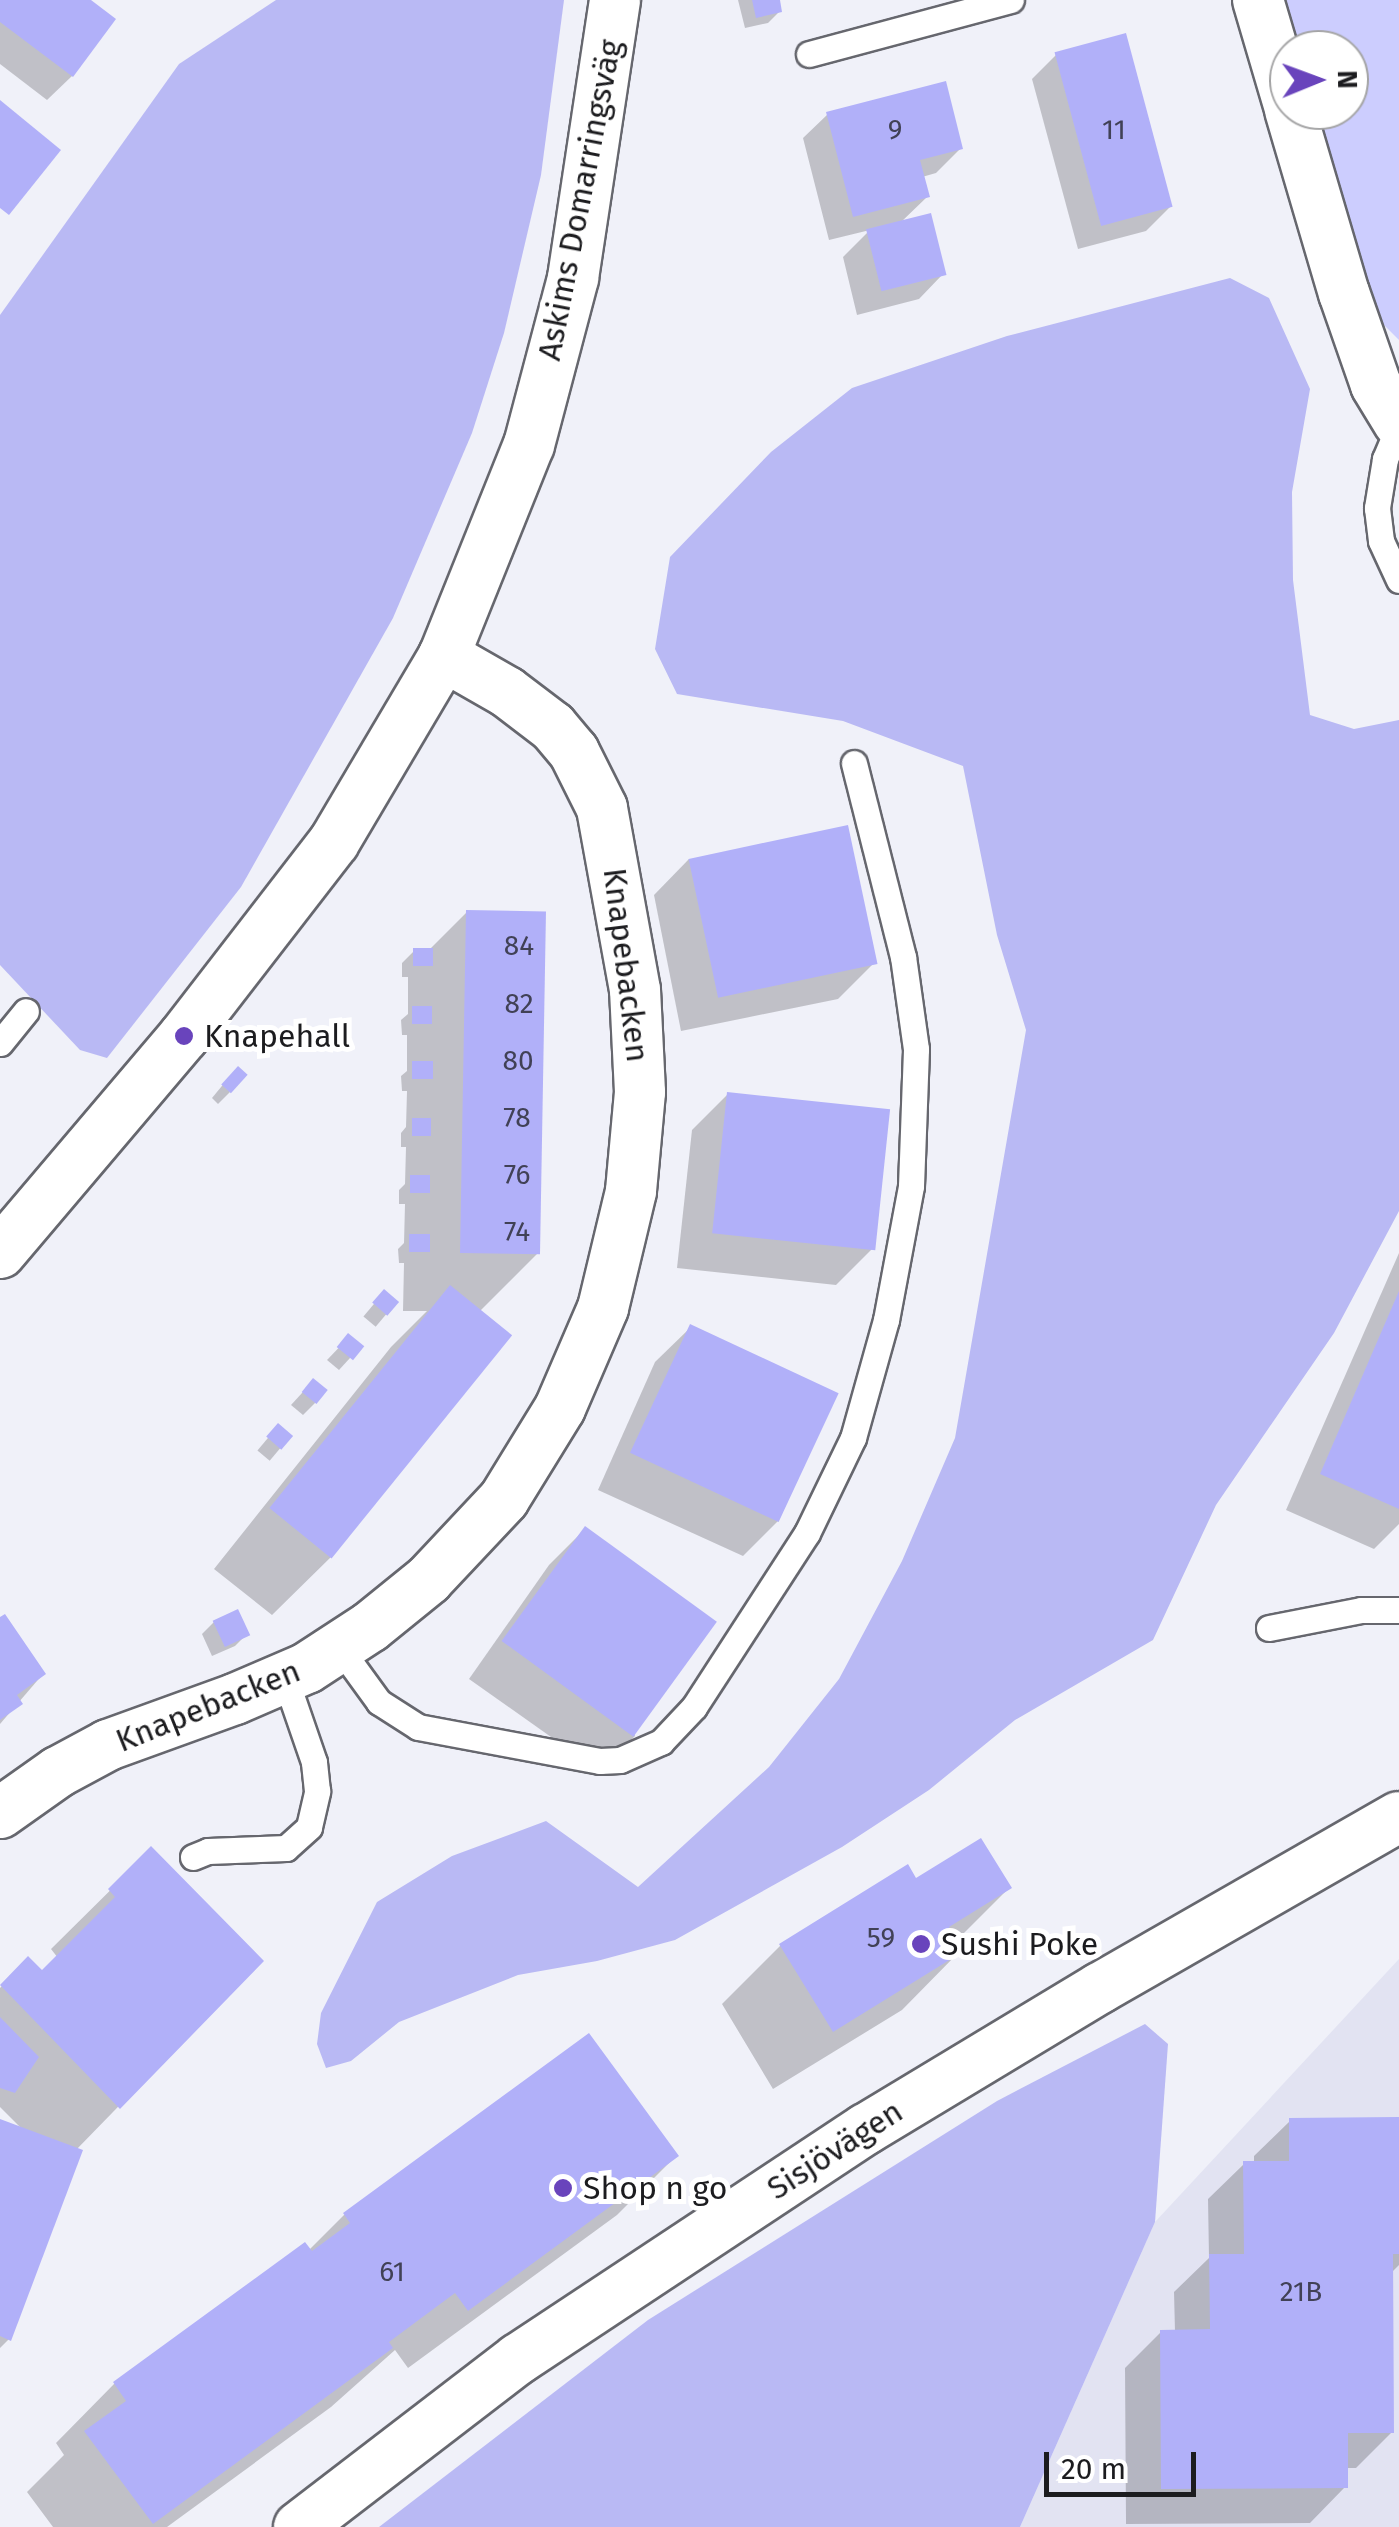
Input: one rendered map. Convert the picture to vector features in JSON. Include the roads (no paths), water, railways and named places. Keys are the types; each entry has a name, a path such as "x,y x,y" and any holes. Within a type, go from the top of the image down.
{"street":[{"name":"Askims Domarringsväg","path":"0,1253 184,1036 334,842 444,656 529,446 549,371 573,278 615,0"},
{"path":"1258,0 1269,37"},
{"path":"1296,130 1344,293 1376,385 1399,425"},
{"name":"Knapebacken","path":"0,1813 58,1772 108,1745 285,1678 339,1647 428,1580 504,1499 560,1408 603,1308 631,1191 640,1092 635,990 602,808 574,752 553,728 507,692 444,656"},
{"name":"Sisjövägen","path":"299,2527 518,2359 866,2129 1100,1988 1399,1816"}],"lane":[{"path":"808,54 1011,0"},
{"path":"1399,425 1385,459 1377,508 1381,541 1399,580"},
{"path":"339,1647 378,1702 418,1726 580,1758 620,1760 661,1742 694,1707 807,1533 853,1438 886,1320 911,1186 916,1049 903,957 854,762"},
{"path":"0,1043 26,1011"},
{"path":"1269,1628 1361,1610 1399,1610"},
{"path":"193,1857 208,1851 271,1852 286,1848 309,1826 318,1790 314,1762 285,1678"}],"place":[{"name":"Knapehall","path":"184,1036"},
{"name":"Sushi Poke","path":"921,1944"},
{"name":"Shop n go","path":"563,2188"}]}
